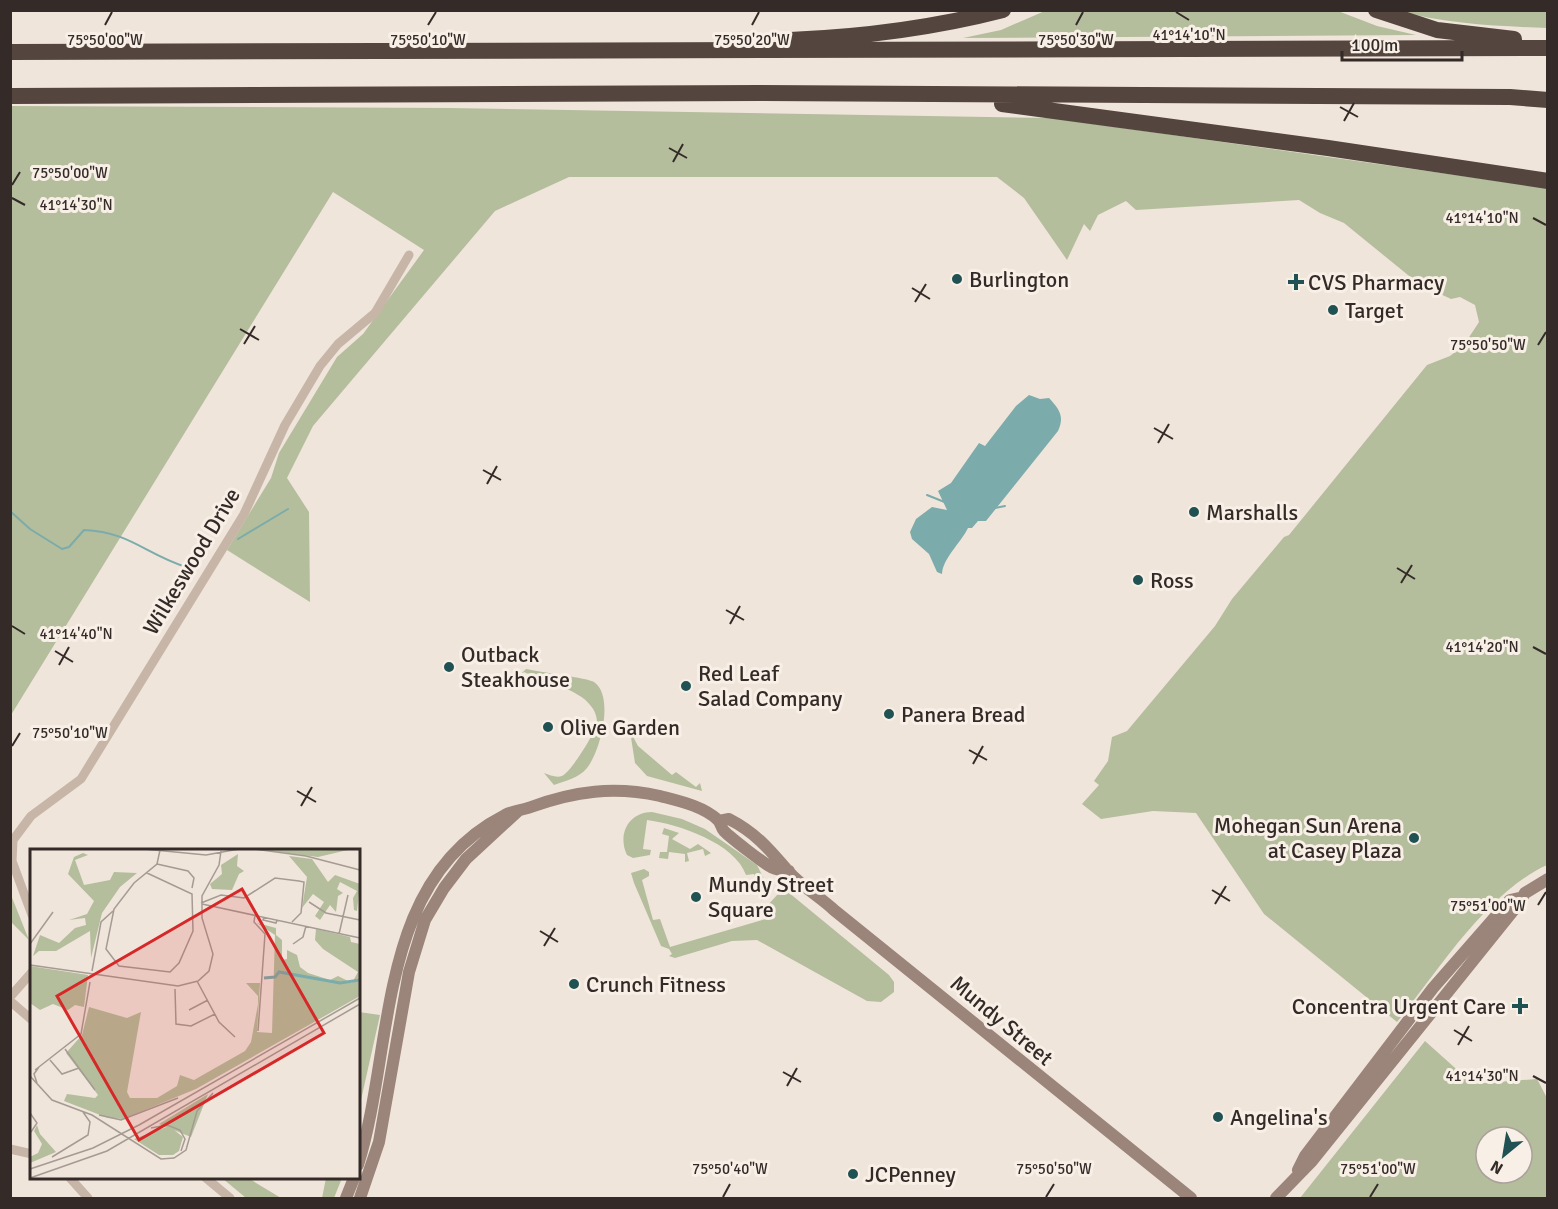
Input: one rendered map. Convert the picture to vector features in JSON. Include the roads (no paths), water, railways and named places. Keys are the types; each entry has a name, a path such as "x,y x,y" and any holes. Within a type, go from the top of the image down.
{"highway":[{"path":"522,51 796,40 898,31 954,22 1003,10"},
{"path":"1376,10 1437,30 1548,45"},
{"path":"10,52 1548,45"},
{"path":"10,96 759,93 1510,97 1548,100"},
{"path":"936,95 1328,148 1548,182"}],"main road":[{"name":"Mundy Street","path":"360,1158 366,1139 393,986 403,945 418,903 457,850 506,814 576,793 608,789 661,797 699,808 719,821 729,819 751,832 777,854 789,872 1054,1090 1191,1198"},
{"name":"Mundy Street","path":"360,1198 379,1142 409,972 425,920 444,888 466,859 518,811"},
{"path":"1276,1198 1296,1175 1305,1155 1433,988 1510,900 1519,898 1548,879"},
{"path":"346,1198 354,1179"}],"street":[{"name":"Wilkeswood Drive","path":"30,910 12,861 13,840 31,816 81,779 243,514 285,426 320,366 338,344 375,313 410,255"},
{"path":"30,974 10,999 30,1018"},
{"path":"10,1149 30,1154"},
{"path":"71,1179 88,1198"},
{"path":"207,1179 230,1198"}],"water":[{"path":"1029,395 1040,399 1049,398 1056,406 1061,417 1058,431 986,521 978,521 972,528 968,528 949,557 942,574 937,572 929,554 912,539 910,532 916,519 932,507 947,510 938,491 951,483 979,443 985,446 1016,406"}],"waterway":[{"path":"927,495 947,503"},
{"path":"995,508 1005,506"},
{"path":"238,539 288,509"},
{"path":"10,511 30,529 62,549 69,547 84,530 126,539 186,567 200,560"}],"place":[{"name":"Burlington","path":"957,279"},
{"name":"CVS Pharmacy","path":"1296,282"},
{"name":"Target","path":"1333,310"},
{"name":"Marshalls","path":"1194,512"},
{"name":"Ross","path":"1138,580"},
{"name":"Outback Steakhouse","path":"449,667"},
{"name":"Red Leaf Salad Company","path":"686,686"},
{"name":"Panera Bread","path":"889,714"},
{"name":"Olive Garden","path":"548,727"},
{"name":"Mohegan Sun Arena at Casey Plaza","path":"1414,838"},
{"name":"Mundy Street Square","path":"696,897"},
{"name":"Crunch Fitness","path":"574,984"},
{"name":"Concentra Urgent Care","path":"1520,1006"},
{"name":"Angelina's","path":"1218,1117"},
{"name":"JCPenney","path":"853,1174"}]}
